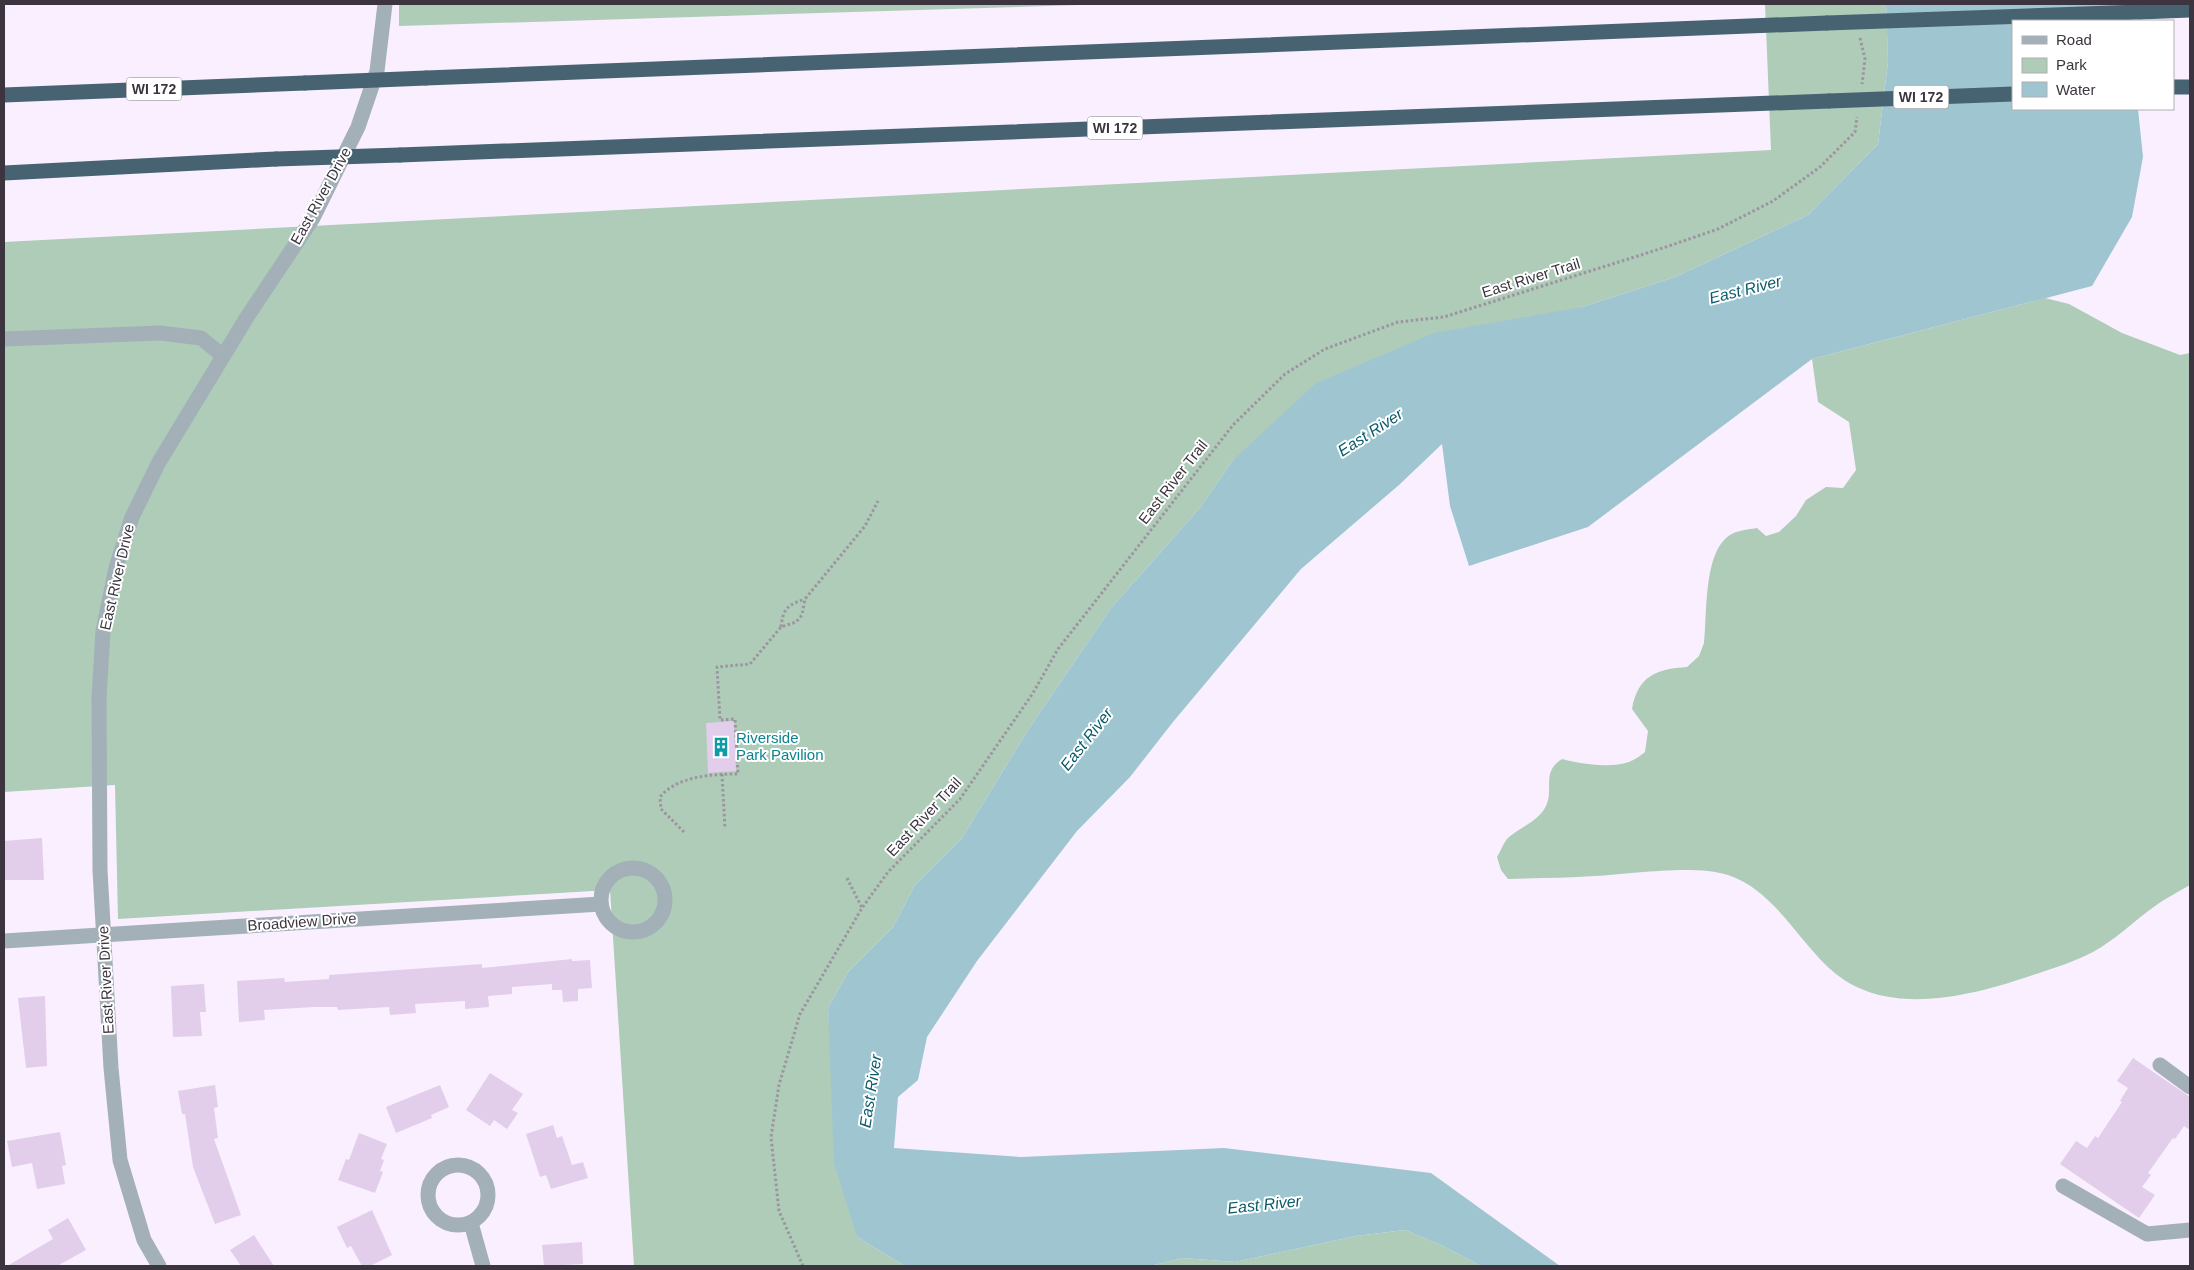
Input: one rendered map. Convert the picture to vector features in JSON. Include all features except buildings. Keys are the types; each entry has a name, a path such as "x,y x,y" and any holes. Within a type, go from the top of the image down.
{"highway":[{"name":"WI 172","path":"4,95 2190,10"},
{"path":"2174,87 2190,87"},
{"name":"WI 172","path":"4,173 276,159 2012,94"}],"street":[{"name":"East River Drive","path":"159,1266 144,1240 120,1160 111,1068 100,870 99,698 104,631 116,568 132,517 159,462 223,356 313,218 358,127 377,71 385,4"},
{"path":"4,339 160,332 201,338 223,356"},
{"path":"629,868 644,870 657,878 664,897 661,913 651,926 631,932 620,929 611,923 604,915 601,904 604,884 610,876 629,868"},
{"name":"Broadview Drive","path":"4,941 601,904"},
{"path":"2160,1065 2190,1088"},
{"path":"450,1166 470,1167 485,1180 488,1190 485,1209 471,1223 451,1225 434,1214 430,1205 428,1195 434,1177 450,1166"},
{"path":"2063,1186 2147,1234 2190,1230"},
{"path":"471,1223 483,1266"}],"path":[{"path":"1859,32 1865,59 1861,87"},
{"name":"East River Trail","path":"803,1266 779,1211 771,1137 779,1085 800,1014 862,908 888,872 960,799 1033,694 1058,649 1233,425 1285,374 1325,349 1398,322 1444,317 1718,229 1774,200 1820,167 1855,132 1857,114"},
{"path":"684,832 661,809 660,797 666,790 704,774 738,774 735,719 720,720 717,667 750,664 781,627 796,622 802,615 805,599 865,526 878,501"},
{"path":"781,627 783,612 790,604 805,599"},
{"path":"722,774 725,830"},
{"path":"847,878 862,908"}],"green space":[{"path":"399,4 1112,4 399,26"},
{"path":"1765,4 1886,4 1888,62 1878,144 1808,215 1675,277 1582,307 1233,460 1199,509 1111,608 1028,730 962,838 915,885 893,927 848,972 828,1008 832,1069 857,1237 905,1266 634,1266 610,890 118,919 115,785 4,792 4,242 1771,150"},
{"path":"2045,298 2069,304 2122,333 2180,355 2190,353 2190,885 2155,906 2117,936 2086,956 2010,983 1959,995 1907,999 1882,996 1858,987 1836,974 1810,948 1774,905 1745,883 1728,875 1698,870 1680,870 1584,877 1508,879 1501,870 1497,857 1507,839 1543,811 1549,797 1551,770 1555,764 1562,759 1587,764 1616,765 1631,761 1645,752 1648,731 1632,709 1635,698 1639,689 1650,676 1666,670 1687,667 1699,656 1704,643 1710,573 1718,548 1725,539 1736,532 1757,528 1766,536 1779,532 1796,516 1806,500 1826,487 1843,488 1856,470 1849,422 1818,402 1812,359"},
{"path":"1405,1230 1443,1246 1481,1266 1150,1266 1183,1258 1235,1262 1356,1236"}],"water":[{"name":"East River","path":"1886,4 2131,4 2132,20 2012,20 2012,110 2138,110 2143,157 2132,217 2092,286 1812,359 1588,527 1469,566 1450,506 1442,444 1399,485 1301,569 1173,722 1130,777 1077,831 977,961 927,1037 918,1080 898,1097 894,1148 1021,1157 1224,1148 1431,1173 1560,1266 1481,1266 1443,1246 1405,1230 1356,1236 1235,1262 1183,1258 1150,1266 905,1266 857,1237 834,1163 828,1008 848,972 893,927 915,885 962,838 1028,730 1111,608 1199,509 1233,460 1316,383 1434,333 1582,307 1675,277 1808,215 1878,144 1888,62"}],"place":[{"name":"Riverside Park Pavilion","path":"721,747"}]}
